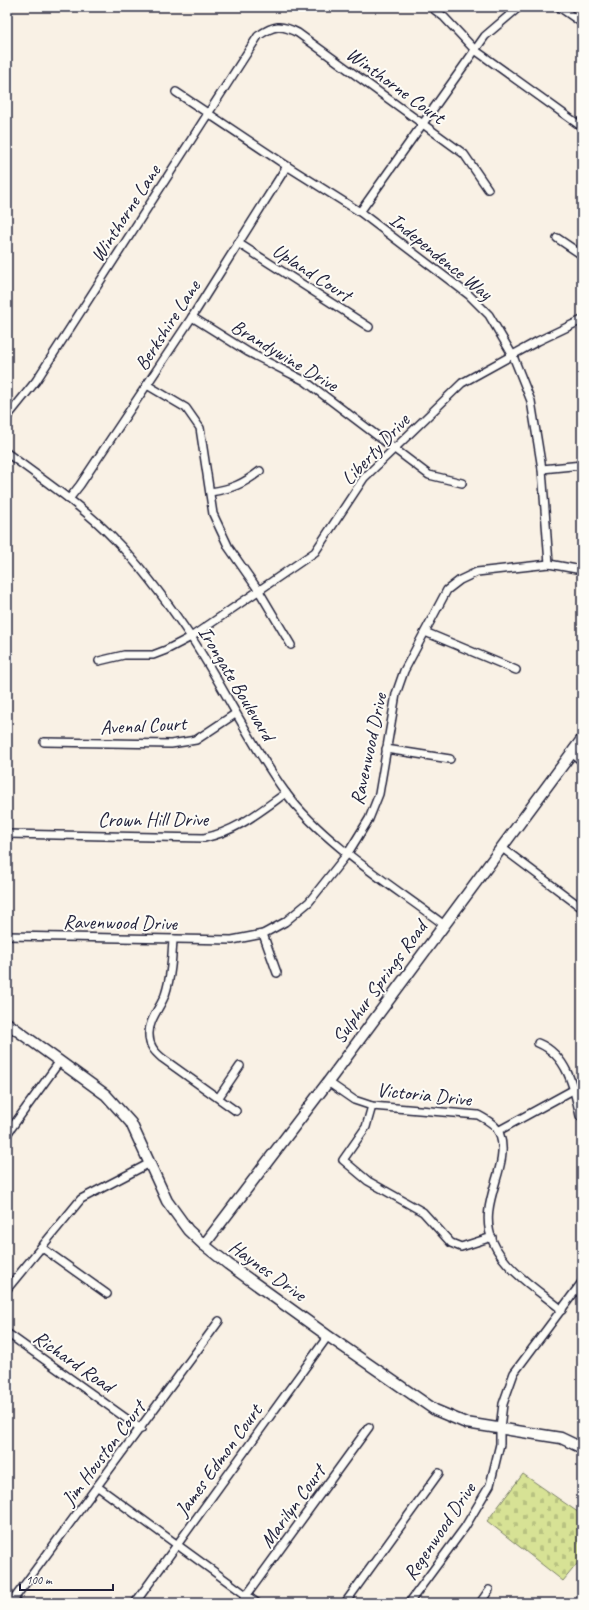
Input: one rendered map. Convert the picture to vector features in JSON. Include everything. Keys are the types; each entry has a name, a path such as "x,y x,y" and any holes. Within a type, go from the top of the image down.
{"street":[{"path":"431,7 444,17 475,50 582,127"},
{"path":"360,212 485,36 519,7"},
{"path":"560,7 582,23"},
{"name":"Winthorne Lane","path":"7,417 36,381 258,36 270,27"},
{"name":"Winthorne Court","path":"270,27 287,28 298,34 464,154 488,189"},
{"name":"Independence Way","path":"176,92 287,166 360,212 469,295 488,315 513,356 531,401 542,469 549,564"},
{"name":"Berkshire Lane","path":"69,499 80,485 192,317 287,166"},
{"path":"557,238 582,255"},
{"name":"Upland Court","path":"238,243 369,327"},
{"name":"Brandywine Drive","path":"192,317 248,352 305,381 429,475 462,483"},
{"name":"Liberty Drive","path":"99,660 124,655 153,656 191,637 315,552 364,478 462,383 538,341 582,320"},
{"path":"147,385 186,408 200,428 213,514 229,548 259,591 291,644"},
{"name":"Irongate Boulevard","path":"7,454 69,499 114,538 151,583 191,637 236,714 286,793 315,826 348,853 444,924"},
{"path":"542,469 582,465"},
{"path":"210,492 224,490 242,484 260,471"},
{"name":"Ravenwood Drive","path":"7,936 232,940 263,934 284,922 309,902 348,853 369,819 379,794 396,694 404,671 447,590 460,580 477,572 549,564 582,570"},
{"path":"425,632 516,670"},
{"name":"Avenal Court","path":"44,742 171,744 196,740 236,714"},
{"name":"Sulphur Springs Road","path":"204,1245 328,1082 582,739"},
{"path":"386,749 450,759"},
{"path":"571,753 582,761"},
{"name":"Crown Hill Drive","path":"7,834 204,838 222,834 236,828 286,793"},
{"path":"501,847 582,908"},
{"path":"263,934 277,973"},
{"path":"173,939 170,974 165,996 148,1033 149,1043 154,1052 219,1097 236,1111"},
{"name":"Haynes Drive","path":"7,1023 106,1095 131,1123 168,1201 188,1230 228,1264 328,1336 436,1410 466,1423 561,1438 582,1448"},
{"path":"538,1042 558,1054 574,1089 580,1116"},
{"path":"7,1134 60,1061"},
{"path":"219,1097 240,1066"},
{"name":"Victoria Drive","path":"328,1082 354,1100 372,1106 478,1115 493,1124 498,1131"},
{"path":"562,1310 511,1268 493,1242 487,1214 503,1152 500,1134 498,1131 582,1085"},
{"path":"372,1106 366,1127 343,1160 368,1181 423,1212 451,1243 461,1246 492,1237"},
{"path":"7,1289 81,1199 150,1163"},
{"path":"41,1247 107,1294"},
{"name":"Regenwood Drive","path":"409,1603 465,1527 482,1501 490,1485 500,1444 503,1404 514,1373 582,1282"},
{"name":"Jim Houston Court","path":"11,1603 141,1429 219,1321"},
{"name":"Richard Road","path":"7,1333 141,1429"},
{"name":"James Edmon Court","path":"135,1603 328,1336"},
{"name":"Marilyn Court","path":"241,1603 368,1428"},
{"path":"345,1603 439,1473"},
{"path":"98,1486 257,1603"},
{"path":"480,1603 489,1590"}],"green space":[{"path":"523,1474 582,1515 582,1558 563,1581 487,1521"}]}
